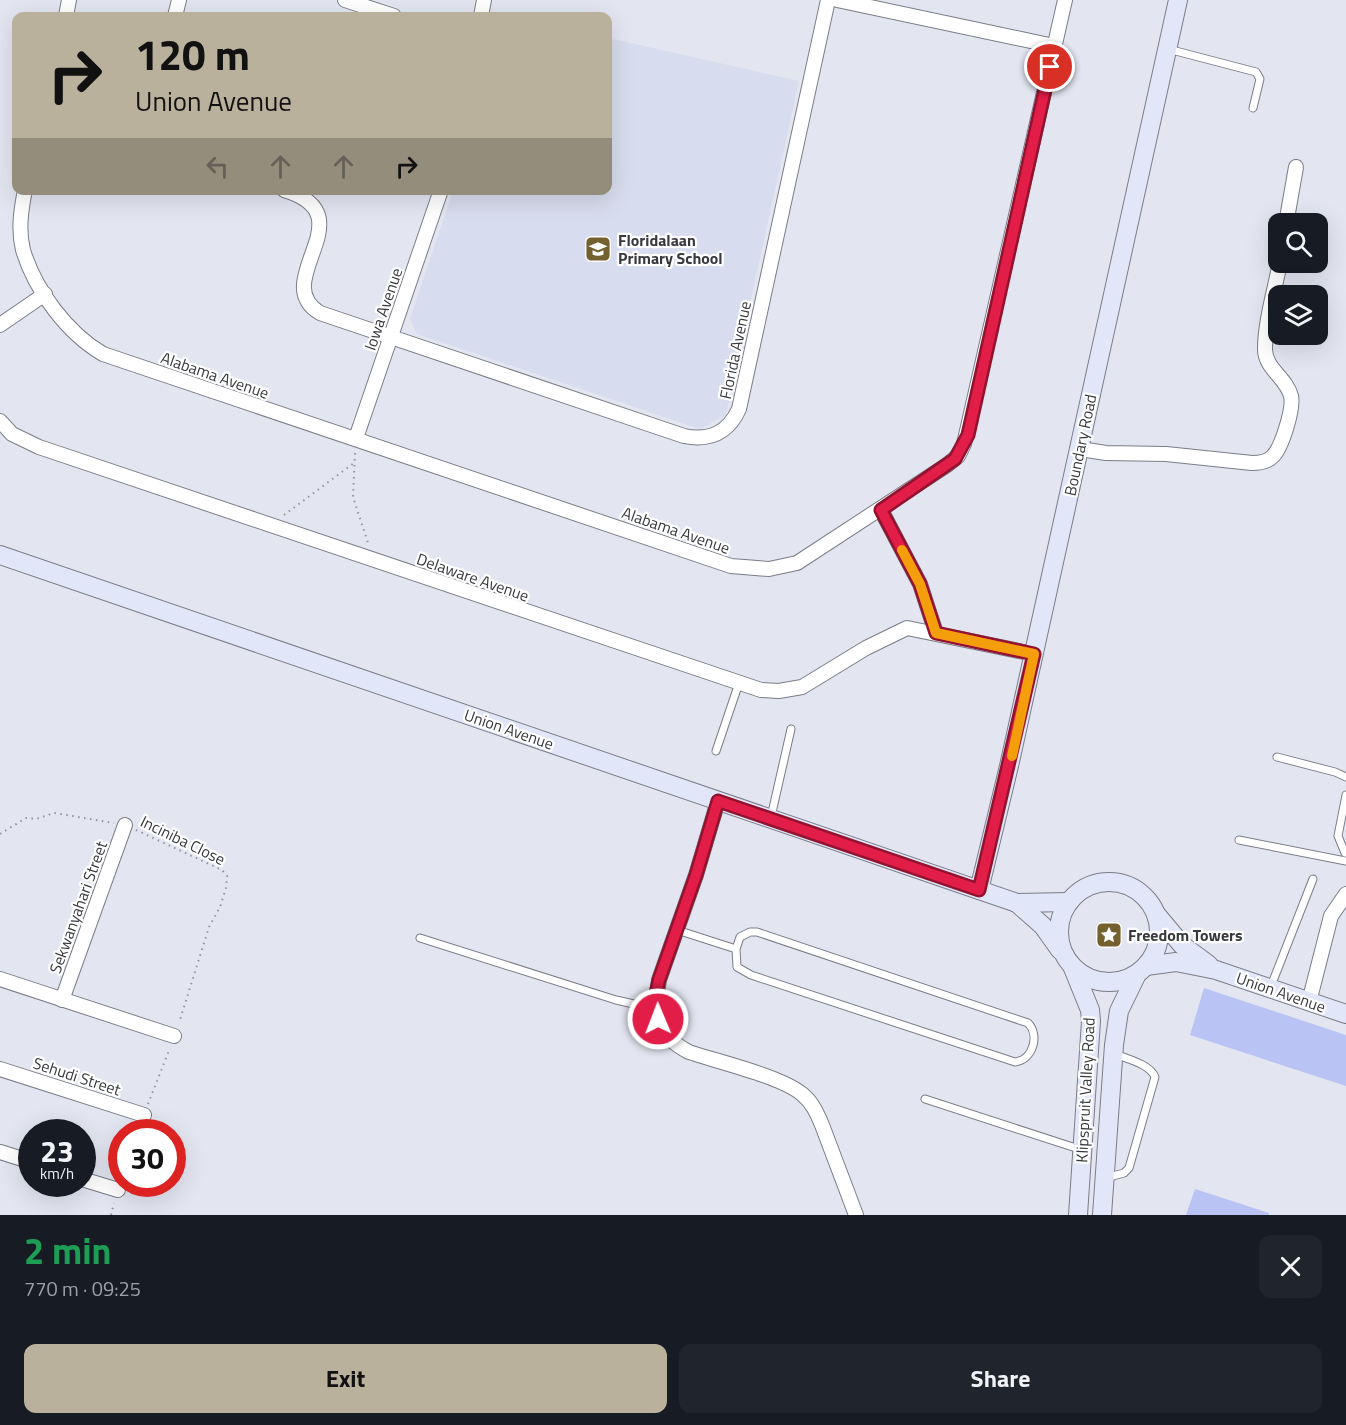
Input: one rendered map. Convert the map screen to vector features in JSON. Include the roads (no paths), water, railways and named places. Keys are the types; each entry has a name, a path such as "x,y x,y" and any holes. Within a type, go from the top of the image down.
{"street":[{"path":"345,0 381,12"},
{"name":"Florida Avenue","path":"295,195 310,202 321,220 304,285 304,298 320,313 684,436 698,439 711,437 728,428 739,409 828,0"},
{"path":"837,0 1054,46"},
{"name":"Alabama Avenue","path":"25,195 20,220 23,249 45,294 78,337 103,354 742,568 769,569 797,563 881,510 955,459 968,435 1065,0"},
{"name":"Boundary Road","path":"979,890 1034,654 1178,0"},
{"path":"1288,213 1296,167"},
{"name":"Iowa Avenue","path":"356,438 439,195"},
{"path":"1080,448 1106,453 1167,454 1252,463 1268,460 1273,456 1280,444 1292,404 1289,390 1266,356 1266,340 1278,273"},
{"path":"0,325 45,294"},
{"name":"Delaware Avenue","path":"0,421 12,434 27,442 761,690 790,690 815,680 900,630 915,628 1034,654"},
{"path":"881,510 920,584 936,633"},
{"name":"Union Avenue","path":"0,555 1017,903 1069,902"},
{"path":"718,801 659,980 656,1009 662,1028 675,1046 787,1084 804,1095 817,1112 856,1215"},
{"name":"Sekwanyahari Street","path":"62,1000 125,825"},
{"path":"1115,882 1131,888 1145,898 1155,912 1159,926 1154,954 1142,970 1125,980 1111,983 1084,976 1068,961 1059,940 1058,927 1069,902 1081,890 1089,886 1115,882"},
{"path":"1309,1002 1331,916 1346,894"},
{"name":"Union Avenue","path":"1017,903 1043,926 1068,961"},
{"name":"Union Avenue","path":"1155,912 1182,945 1215,970"},
{"name":"Klipspruit Valley Road","path":"1068,961 1090,1010 1091,1021 1078,1215"},
{"name":"Union Avenue","path":"1142,970 1176,962 1215,970 1346,1014"},
{"name":"Klipspruit Valley Road","path":"1102,1215 1119,1011 1142,970"},
{"path":"0,979 174,1036"},
{"name":"Sehudi Street","path":"0,1069 144,1115"},
{"path":"0,1152 18,1158"}],"lane":[{"path":"1168,49 1256,72 1260,79 1253,108"},
{"path":"716,751 739,683"},
{"path":"771,819 791,729"},
{"path":"1277,757 1346,777"},
{"path":"1239,840 1342,861 1345,852 1338,836 1346,795"},
{"path":"1270,988 1313,879"},
{"path":"677,930 736,949"},
{"path":"750,932 757,932 1028,1023 1032,1030 1032,1048 1024,1060 1015,1062 751,975 737,967 736,949 740,937 750,932"},
{"path":"420,938 616,1000 656,1009"},
{"path":"1105,1178 1124,1173 1129,1168 1155,1077 1154,1072 1114,1053"},
{"path":"925,1099 1082,1150"}],"place":[{"name":"Floridalaan Primary School","path":"598,249"},
{"name":"Freedom Towers","path":"1109,935"}]}
